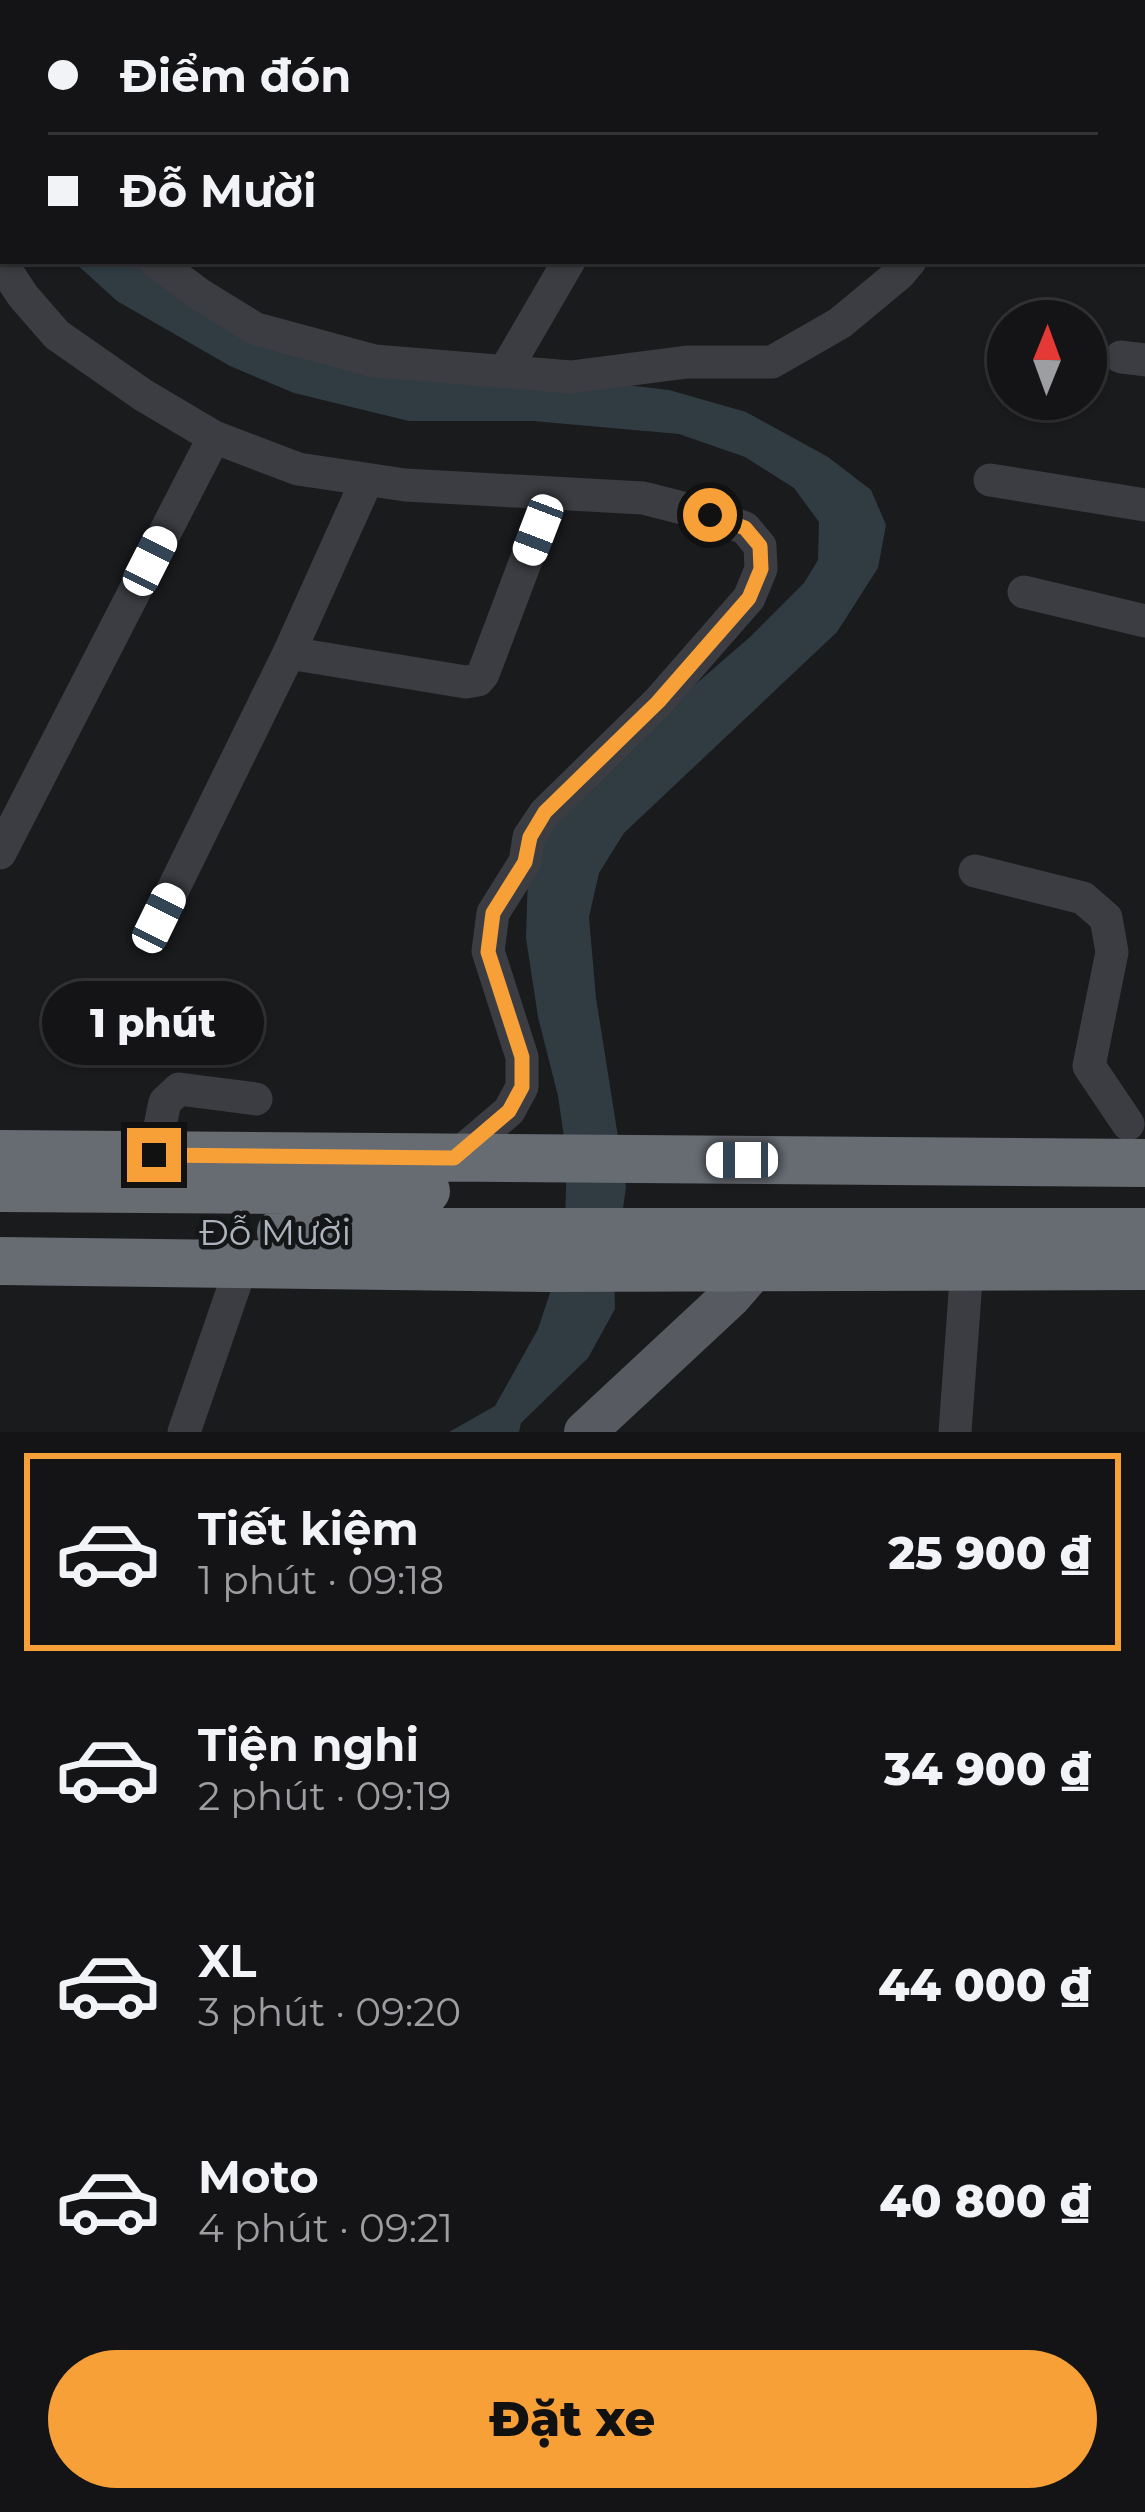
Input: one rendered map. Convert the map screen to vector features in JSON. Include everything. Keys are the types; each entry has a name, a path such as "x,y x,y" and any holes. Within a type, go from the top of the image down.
{"highway":[{"name":"Đỗ Mười","path":"0,1154 454,1158 550,1213"},
{"path":"550,1213 645,1212 1075,1162 1143,1191"},
{"path":"1037,1192 1075,1162"},
{"name":"Đỗ Mười","path":"0,1188 550,1213"},
{"path":"550,1213 1143,1191"},
{"path":"762,1249 1143,1191"},
{"path":"645,1212 762,1249 967,1266 1143,1191"},
{"name":"Đỗ Mười","path":"0,1232 550,1213"},
{"name":"Đỗ Mười","path":"0,1261 242,1264 550,1213"}],"main road":[{"path":"585,1432 730,1297 762,1249"}],"street":[{"path":"2,264 57,334 143,395 214,436 298,469 405,485 643,498 745,528 760,546 761,569 749,598 658,702 545,812 530,837 525,862 493,913 488,952 522,1057 522,1087 509,1111 454,1158"},
{"path":"159,264 256,329 374,361 571,376 688,362 772,362 840,322 907,264"},
{"path":"505,371 567,264"},
{"path":"0,853 214,436"},
{"path":"159,918 289,653 367,479"},
{"path":"990,480 1145,505"},
{"path":"289,653 466,682 478,680 551,494"},
{"path":"1024,592 1145,621"},
{"path":"975,871 1083,898 1106,918 1112,952 1089,1066 1143,1191"},
{"path":"154,1155 165,1102 179,1089 256,1099"},
{"path":"184,1432 242,1264"},
{"path":"955,1432 967,1266"}],"shaded area":[{"path":"76,264 155,264 255,331 669,390 746,412 828,457 871,490 886,525 878,568 837,632 624,833 599,873 589,917 596,998 626,1187 614,1274 615,1309 588,1358 521,1423 519,1432 449,1432 495,1406 538,1329 555,1278 565,1219 567,1158 526,938 528,874 557,804 750,637 804,583 818,560 819,522 794,488 745,457 679,434 533,421 409,421 294,393 230,366 117,301"}],"route":[{"path":"154,1155 454,1158 509,1111 522,1087 522,1057 488,952 493,913 525,862 530,837 545,812 658,702 749,598 761,569 760,546 745,528 710,515"}]}
